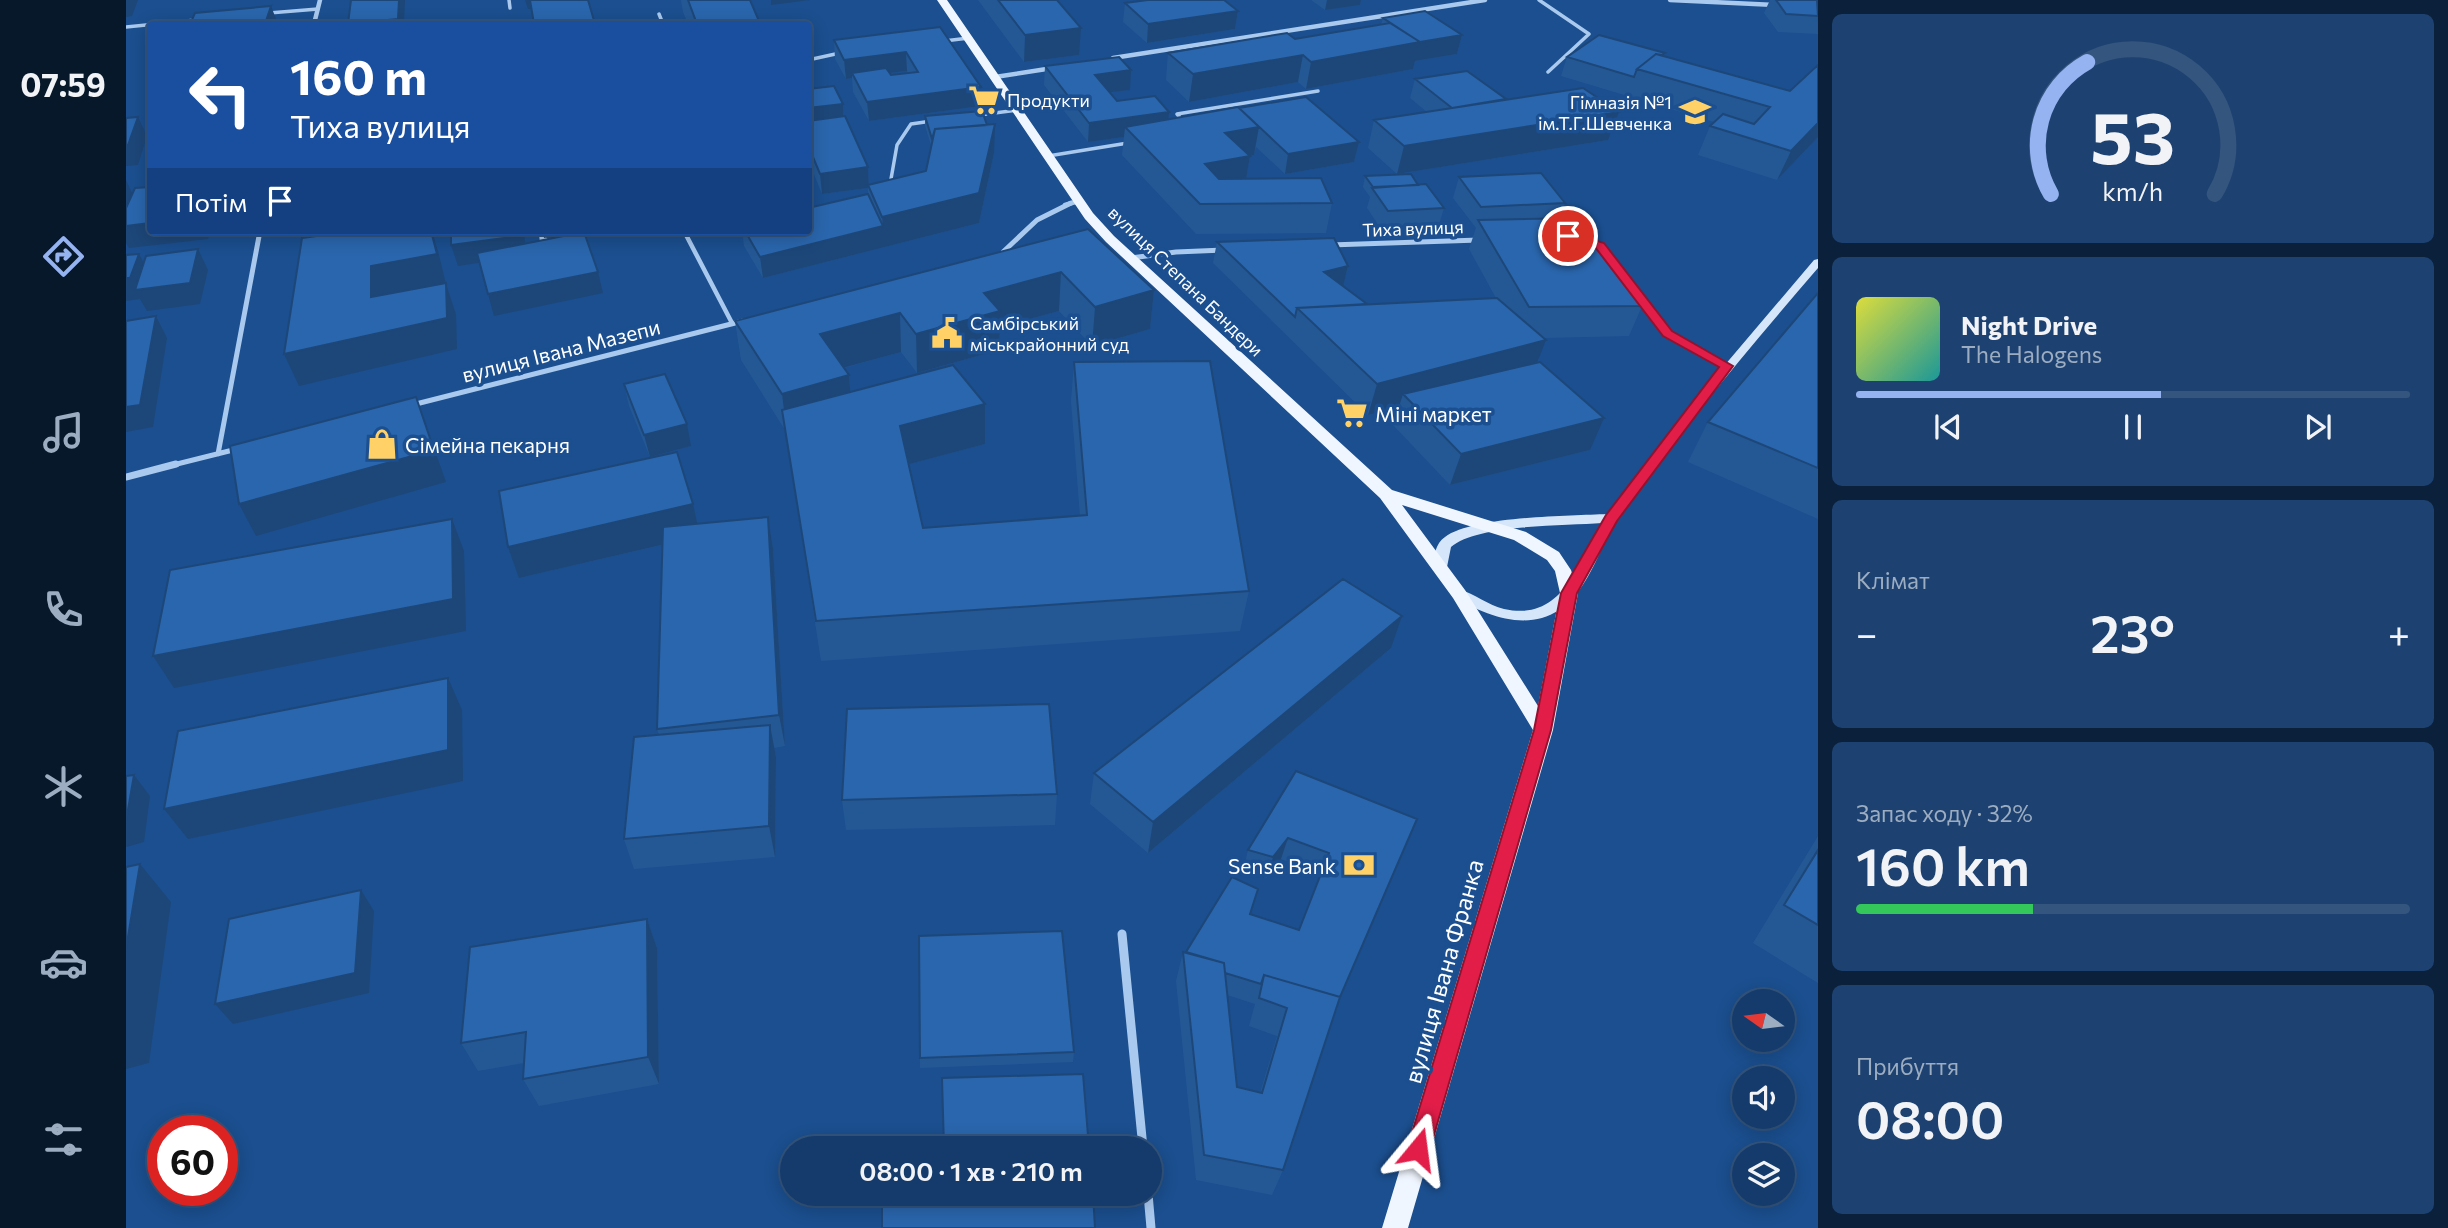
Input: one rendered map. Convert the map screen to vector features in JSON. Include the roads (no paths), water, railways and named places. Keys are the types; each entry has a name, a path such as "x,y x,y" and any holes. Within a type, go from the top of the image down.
{"main road":[{"name":"вулиця Степана Бандери","path":"942,0 1103,240 1131,258 1386,494 1440,567"},
{"name":"вулиця Івана Франка","path":"1460,594 1488,610 1520,616 1539,614 1555,607 1569,593 1611,518 1727,366 1818,262"},
{"name":"вулиця Степана Бандери","path":"1386,494 1493,528"},
{"path":"1440,567 1441,553 1446,542 1474,530 1611,518"},
{"path":"1493,528 1520,536 1553,556 1563,570 1569,593"},
{"name":"вулиця Івана Франка","path":"1440,567 1447,581 1460,594 1543,730"},
{"name":"вулиця Івана Франка","path":"1395,1228 1543,730 1569,593"}],"street":[{"path":"315,21 320,0"},
{"path":"1104,60 1485,0"},
{"path":"1670,0 1777,5"},
{"path":"995,77 1063,66"},
{"path":"1003,252 1041,216 1059,205 1079,201"},
{"path":"218,454 259,235"},
{"name":"Тиха вулиця","path":"1325,246 1487,239"},
{"path":"1600,245 1667,333 1727,366"},
{"path":"1131,258 1176,252 1230,250"},
{"path":"993,256 1016,251"},
{"name":"вулиця Івана Мазепи","path":"407,406 745,320"},
{"path":"126,477 245,447"},
{"path":"1122,934 1142,1136"},
{"path":"1149,1206 1151,1228"}],"lane":[{"path":"509,0 510,8"},
{"path":"1539,0 1589,34 1548,72"},
{"path":"265,14 318,9"},
{"path":"659,14 662,21"},
{"path":"188,21 198,20"},
{"path":"126,27 147,25"},
{"path":"941,41 969,38"},
{"path":"812,59 845,53"},
{"path":"1185,123 1177,114 1318,91"},
{"path":"978,115 1018,110"},
{"path":"891,179 897,145 911,124 938,120"},
{"path":"1048,156 1140,141"},
{"path":"541,235 542,240 555,238"},
{"path":"568,236 573,235"},
{"path":"686,235 732,323"}],"place":[{"name":"Продукти","path":"984,100"},
{"name":"Гімназія №1 ім.Т.Г.Шевченка","path":"1695,112"},
{"name":"Самбірський міськрайонний суд","path":"947,333"},
{"name":"Міні маркет","path":"1352,413"},
{"name":"Сімейна пекарня","path":"382,444"},
{"name":"Sense Bank","path":"1359,865"}]}
